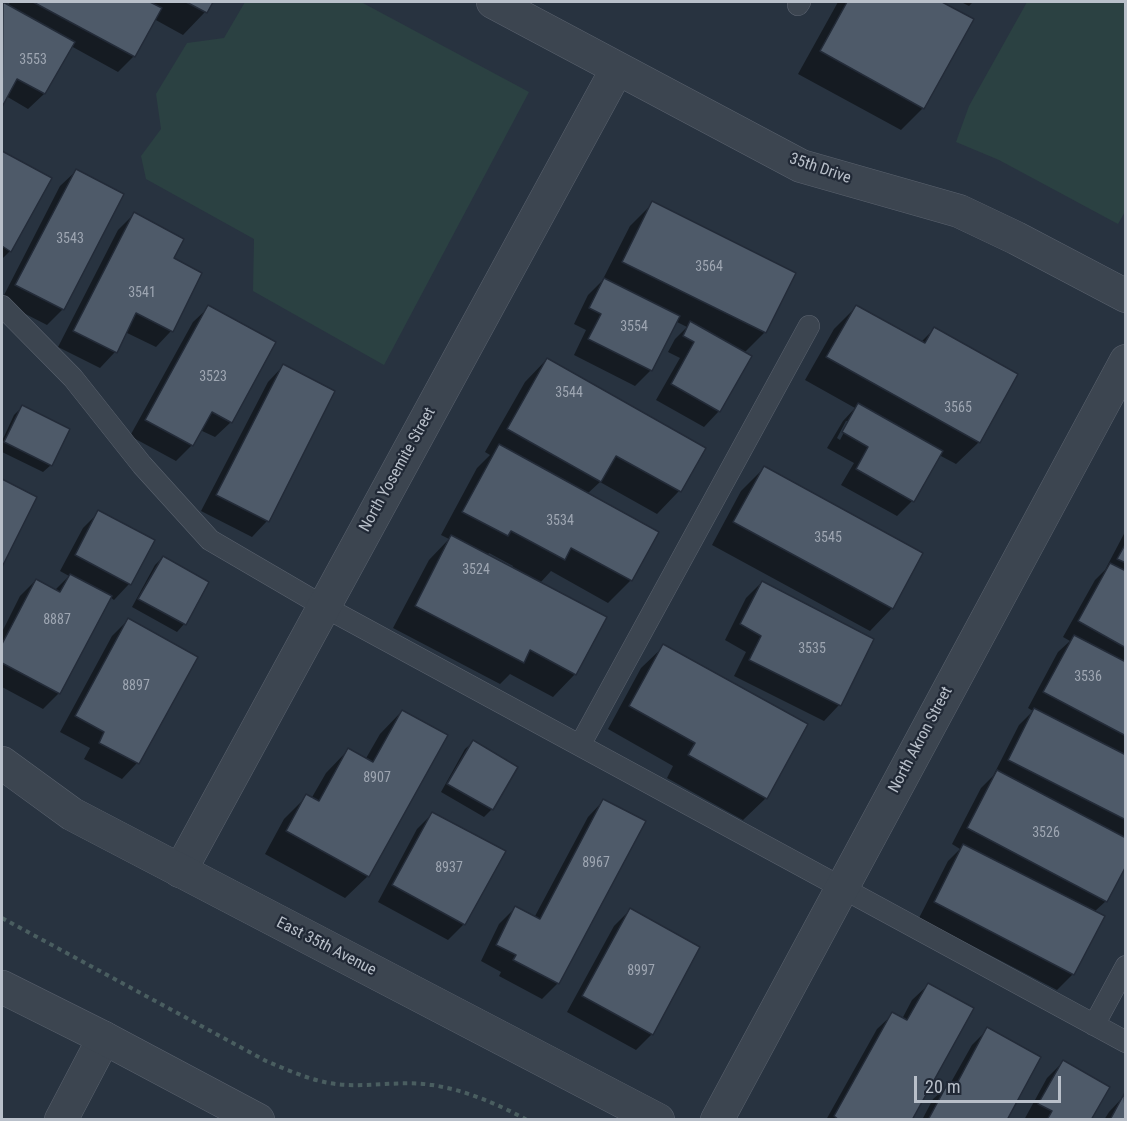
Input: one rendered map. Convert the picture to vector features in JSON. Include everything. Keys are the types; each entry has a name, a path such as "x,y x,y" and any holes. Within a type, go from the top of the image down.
{"street":[{"name":"35th Drive","path":"493,2 801,166 959,211 1016,238 1125,296"},
{"name":"North Yosemite Street","path":"180,871 617,69"},
{"name":"North Akron Street","path":"717,1119 1125,361"},
{"name":"East 35th Avenue","path":"2,763 72,814 658,1119"},
{"path":"2,987 258,1119"},
{"path":"61,1119 104,1038"}],"lane":[{"path":"2,306 73,378 142,465 210,540 323,606 1125,1042"},
{"path":"580,745 809,326"},
{"path":"1094,1025 1125,966"}],"path":[{"path":"2,918 255,1055 298,1074 335,1084 432,1084 494,1103 527,1119"}],"green space":[{"path":"245,2 361,2 529,92 384,365 253,291 254,239 146,179 141,156 161,129 156,94 187,43 224,38"},
{"path":"1027,2 1125,2 1126,210 1118,224 999,160 956,142 969,106"}],"building":[{"path":"3,2 75,42 45,94 17,79 2,107"},
{"path":"33,2 150,2 162,8 135,57"},
{"path":"186,2 213,2 207,13"},
{"path":"847,2 942,2 974,19 924,109 820,51"},
{"path":"2,151 52,178 11,252 2,246"},
{"path":"76,169 124,194 64,310 15,285"},
{"path":"652,201 796,273 766,333 622,262"},
{"path":"134,212 184,239 174,258 202,273 173,332 136,313 117,353 73,331"},
{"path":"604,278 680,316 652,371 588,339 601,314 589,308"},
{"path":"208,305 276,342 232,423 212,412 193,446 145,420"},
{"path":"856,305 925,343 934,327 1018,374 980,443 826,357"},
{"path":"690,321 752,356 720,412 671,384 694,342 683,336"},
{"path":"547,358 706,448 681,492 616,456 601,482 507,429"},
{"path":"283,364 335,391 269,522 216,495"},
{"path":"858,403 943,451 914,502 856,469 868,447 842,432"},
{"path":"22,405 70,429 52,466 4,442"},
{"path":"499,444 659,532 632,581 571,548 565,560 511,531 508,536 462,512"},
{"path":"764,466 923,553 893,609 733,522"},
{"path":"2,479 37,497 2,567"},
{"path":"98,510 155,540 131,585 75,555"},
{"path":"451,535 607,617 576,675 530,650 524,663 415,606"},
{"path":"1126,543 1126,563 1117,559"},
{"path":"163,556 209,582 186,625 138,599"},
{"path":"1110,563 1126,571 1126,648 1078,621"},
{"path":"70,574 112,596 60,694 2,663 2,644 36,579 60,592"},
{"path":"762,581 874,639 841,706 749,660 761,636 740,624"},
{"path":"128,618 198,657 139,764 99,743 104,732 75,716"},
{"path":"1074,635 1126,662 1126,736 1043,692"},
{"path":"663,644 808,724 767,799 688,755 695,743 629,706"},
{"path":"1034,708 1126,755 1126,820 1008,760"},
{"path":"402,710 448,735 369,877 286,831 306,794 319,801 348,748 373,762"},
{"path":"473,740 518,767 493,810 447,784"},
{"path":"997,770 1126,838 1126,866 1107,902 967,828"},
{"path":"603,799 646,821 559,984 513,960 516,955 496,945 515,906 540,919"},
{"path":"432,812 506,851 465,925 392,885"},
{"path":"963,844 1105,916 1074,975 934,902"},
{"path":"630,908 700,947 653,1035 582,996"},
{"path":"928,983 974,1008 912,1120 839,1120 834,1116 892,1012 907,1020"},
{"path":"987,1027 1041,1057 1007,1120 928,1120 949,1081 956,1085"},
{"path":"1063,1060 1110,1087 1091,1120 1047,1120 1052,1111 1038,1104"},
{"path":"1124,1094 1126,1120 1110,1120"}]}
